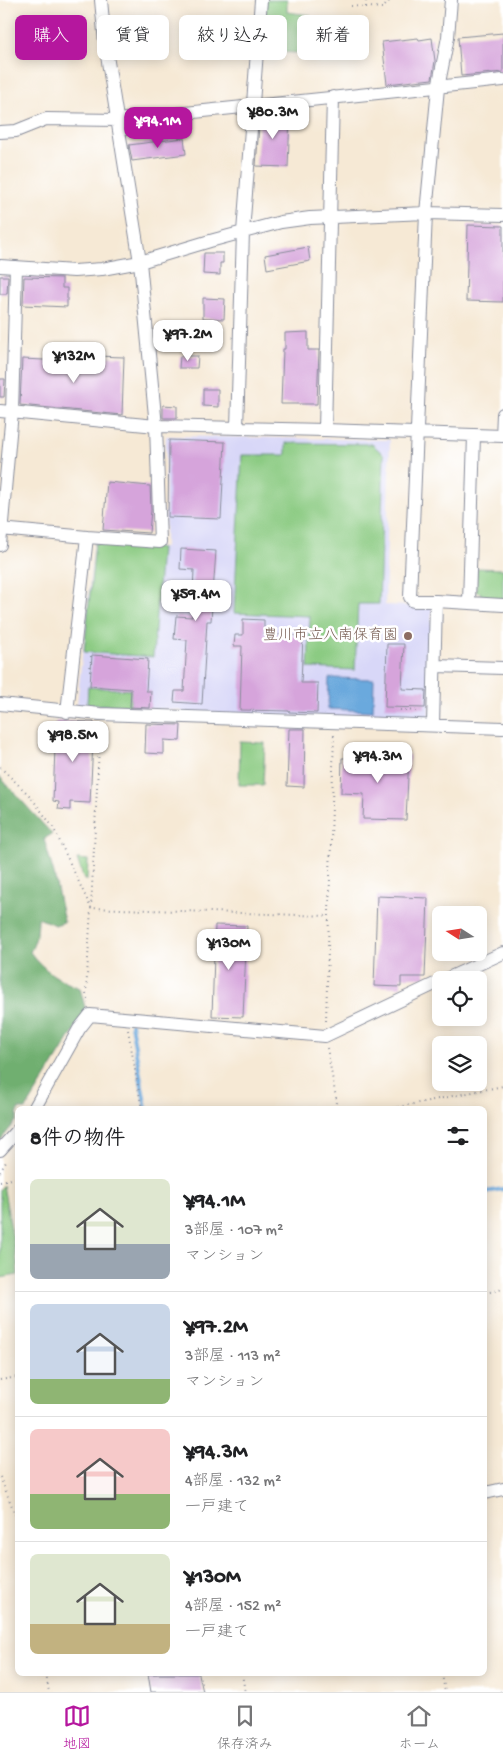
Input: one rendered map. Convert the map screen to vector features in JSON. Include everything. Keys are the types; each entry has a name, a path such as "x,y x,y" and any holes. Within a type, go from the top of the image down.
{"street":[{"path":"1,529 160,542 156,426 140,262 104,43 101,0"},
{"path":"237,428 243,232 261,0"},
{"path":"451,0 448,37 438,88 426,213 410,598 413,600 503,605"},
{"path":"0,132 16,131 46,119 117,120 503,80"},
{"path":"325,430 333,98"},
{"path":"0,266 74,271 140,262 281,222 310,218 426,213 503,215"},
{"path":"0,545 6,412 16,266"},
{"path":"6,412 156,426 417,432 502,436 503,414"},
{"path":"469,603 474,435"},
{"path":"67,712 87,537"},
{"path":"433,725 436,601"},
{"path":"435,666 503,668"},
{"path":"0,704 100,714 334,724 503,728"},
{"path":"464,971 503,953"},
{"path":"36,1106 79,1028 90,1015 325,1036 432,986"},
{"path":"0,1150 15,1133"},
{"path":"487,1493 503,1489"}],"path":[{"path":"366,0 366,7"},
{"path":"351,6 383,8 390,0"},
{"path":"90,672 92,656"},
{"path":"400,710 423,711"},
{"path":"90,1015 86,993 100,714"},
{"path":"334,724 325,1036 337,1106"},
{"path":"0,767 30,796 53,826 91,908"},
{"path":"91,908 329,916"},
{"path":"126,1018 141,1106"},
{"path":"403,1106 503,1086"},
{"path":"0,1181 15,1178"},
{"path":"487,1293 503,1289"},
{"path":"0,1380 15,1378"},
{"path":"0,1477 15,1514"},
{"path":"46,1676 48,1692"},
{"path":"242,1676 245,1692"},
{"path":"442,1676 445,1692"}],"shaded area":[{"path":"166,436 390,440 385,605 432,607 429,720 184,713 180,710 77,705 94,542 165,547"}],"green space":[{"path":"265,0 287,0 287,12 310,15 297,15 297,53 287,52 287,15 264,15"},
{"path":"286,443 372,444 384,455 379,604 358,604 355,670 308,668 310,616 234,613 242,455 286,455"},
{"path":"95,543 161,548 153,657 84,652"},
{"path":"477,568 503,569 503,600 480,598 481,593 476,592"},
{"path":"88,687 131,690 130,706 87,704"},
{"path":"240,742 265,743 263,785 239,785"},
{"path":"0,777 52,834 44,839 54,874 64,922 55,925 38,918 36,936 30,952 52,974 80,988 86,1011 28,1106 15,1106 15,1122 0,1141"},
{"path":"77,859 88,860 87,880 84,880"},
{"path":"3,1185 15,1251 15,1276 0,1278 0,1190"}],"water":[{"path":"329,678 374,679 373,711 328,709"}],"building":[{"path":"503,33 503,72 461,76 458,37"},
{"path":"418,38 419,40 432,38 435,61 432,79 387,84 382,42"},
{"path":"260,113 290,114 288,167 256,166"},
{"path":"184,138 186,154 132,161 129,145"},
{"path":"468,225 503,226 503,302 466,301"},
{"path":"308,247 310,261 267,269 265,255"},
{"path":"204,253 223,253 223,263 220,263 220,275 203,274"},
{"path":"0,276 8,276 7,294 0,294"},
{"path":"24,277 62,278 62,288 67,288 67,307 23,305"},
{"path":"203,298 225,299 224,319 203,318"},
{"path":"308,332 308,350 319,350 317,404 281,404 285,333"},
{"path":"65,355 124,357 122,415 20,405 22,359 65,361"},
{"path":"180,356 198,356 197,368 179,368"},
{"path":"0,379 5,379 4,397 0,397"},
{"path":"203,389 218,389 218,407 203,406"},
{"path":"163,405 177,406 177,418 163,418"},
{"path":"169,440 225,442 221,519 168,517"},
{"path":"107,482 150,486 151,510 149,533 103,530"},
{"path":"181,549 216,551 211,621 207,621 202,704 174,702 175,691 184,691 187,640 174,639 176,616 192,617 194,570 180,569"},
{"path":"243,619 264,620 264,634 303,636 301,683 318,683 317,713 240,710 242,646 234,646 235,635 243,635"},
{"path":"387,644 404,644 402,689 426,690 425,708 385,707"},
{"path":"92,655 148,659 146,691 151,691 150,708 130,707 131,689 90,686"},
{"path":"56,721 94,722 90,803 70,802 70,810 58,809 59,802 53,801"},
{"path":"146,724 181,725 180,741 164,740 164,754 145,753"},
{"path":"289,729 305,729 304,787 287,786"},
{"path":"349,753 409,755 406,820 363,819 364,794 341,793 342,758 349,758"},
{"path":"377,896 428,898 425,977 401,977 401,987 374,986"},
{"path":"215,925 247,926 243,1017 212,1016"},
{"path":"148,1676 199,1676 203,1692 151,1692"}],"waterway":[{"path":"131,1024 145,1106"},
{"path":"487,1192 503,1189"}],"place":[{"name":"豊川市立八南保育園","path":"408,636"}]}
